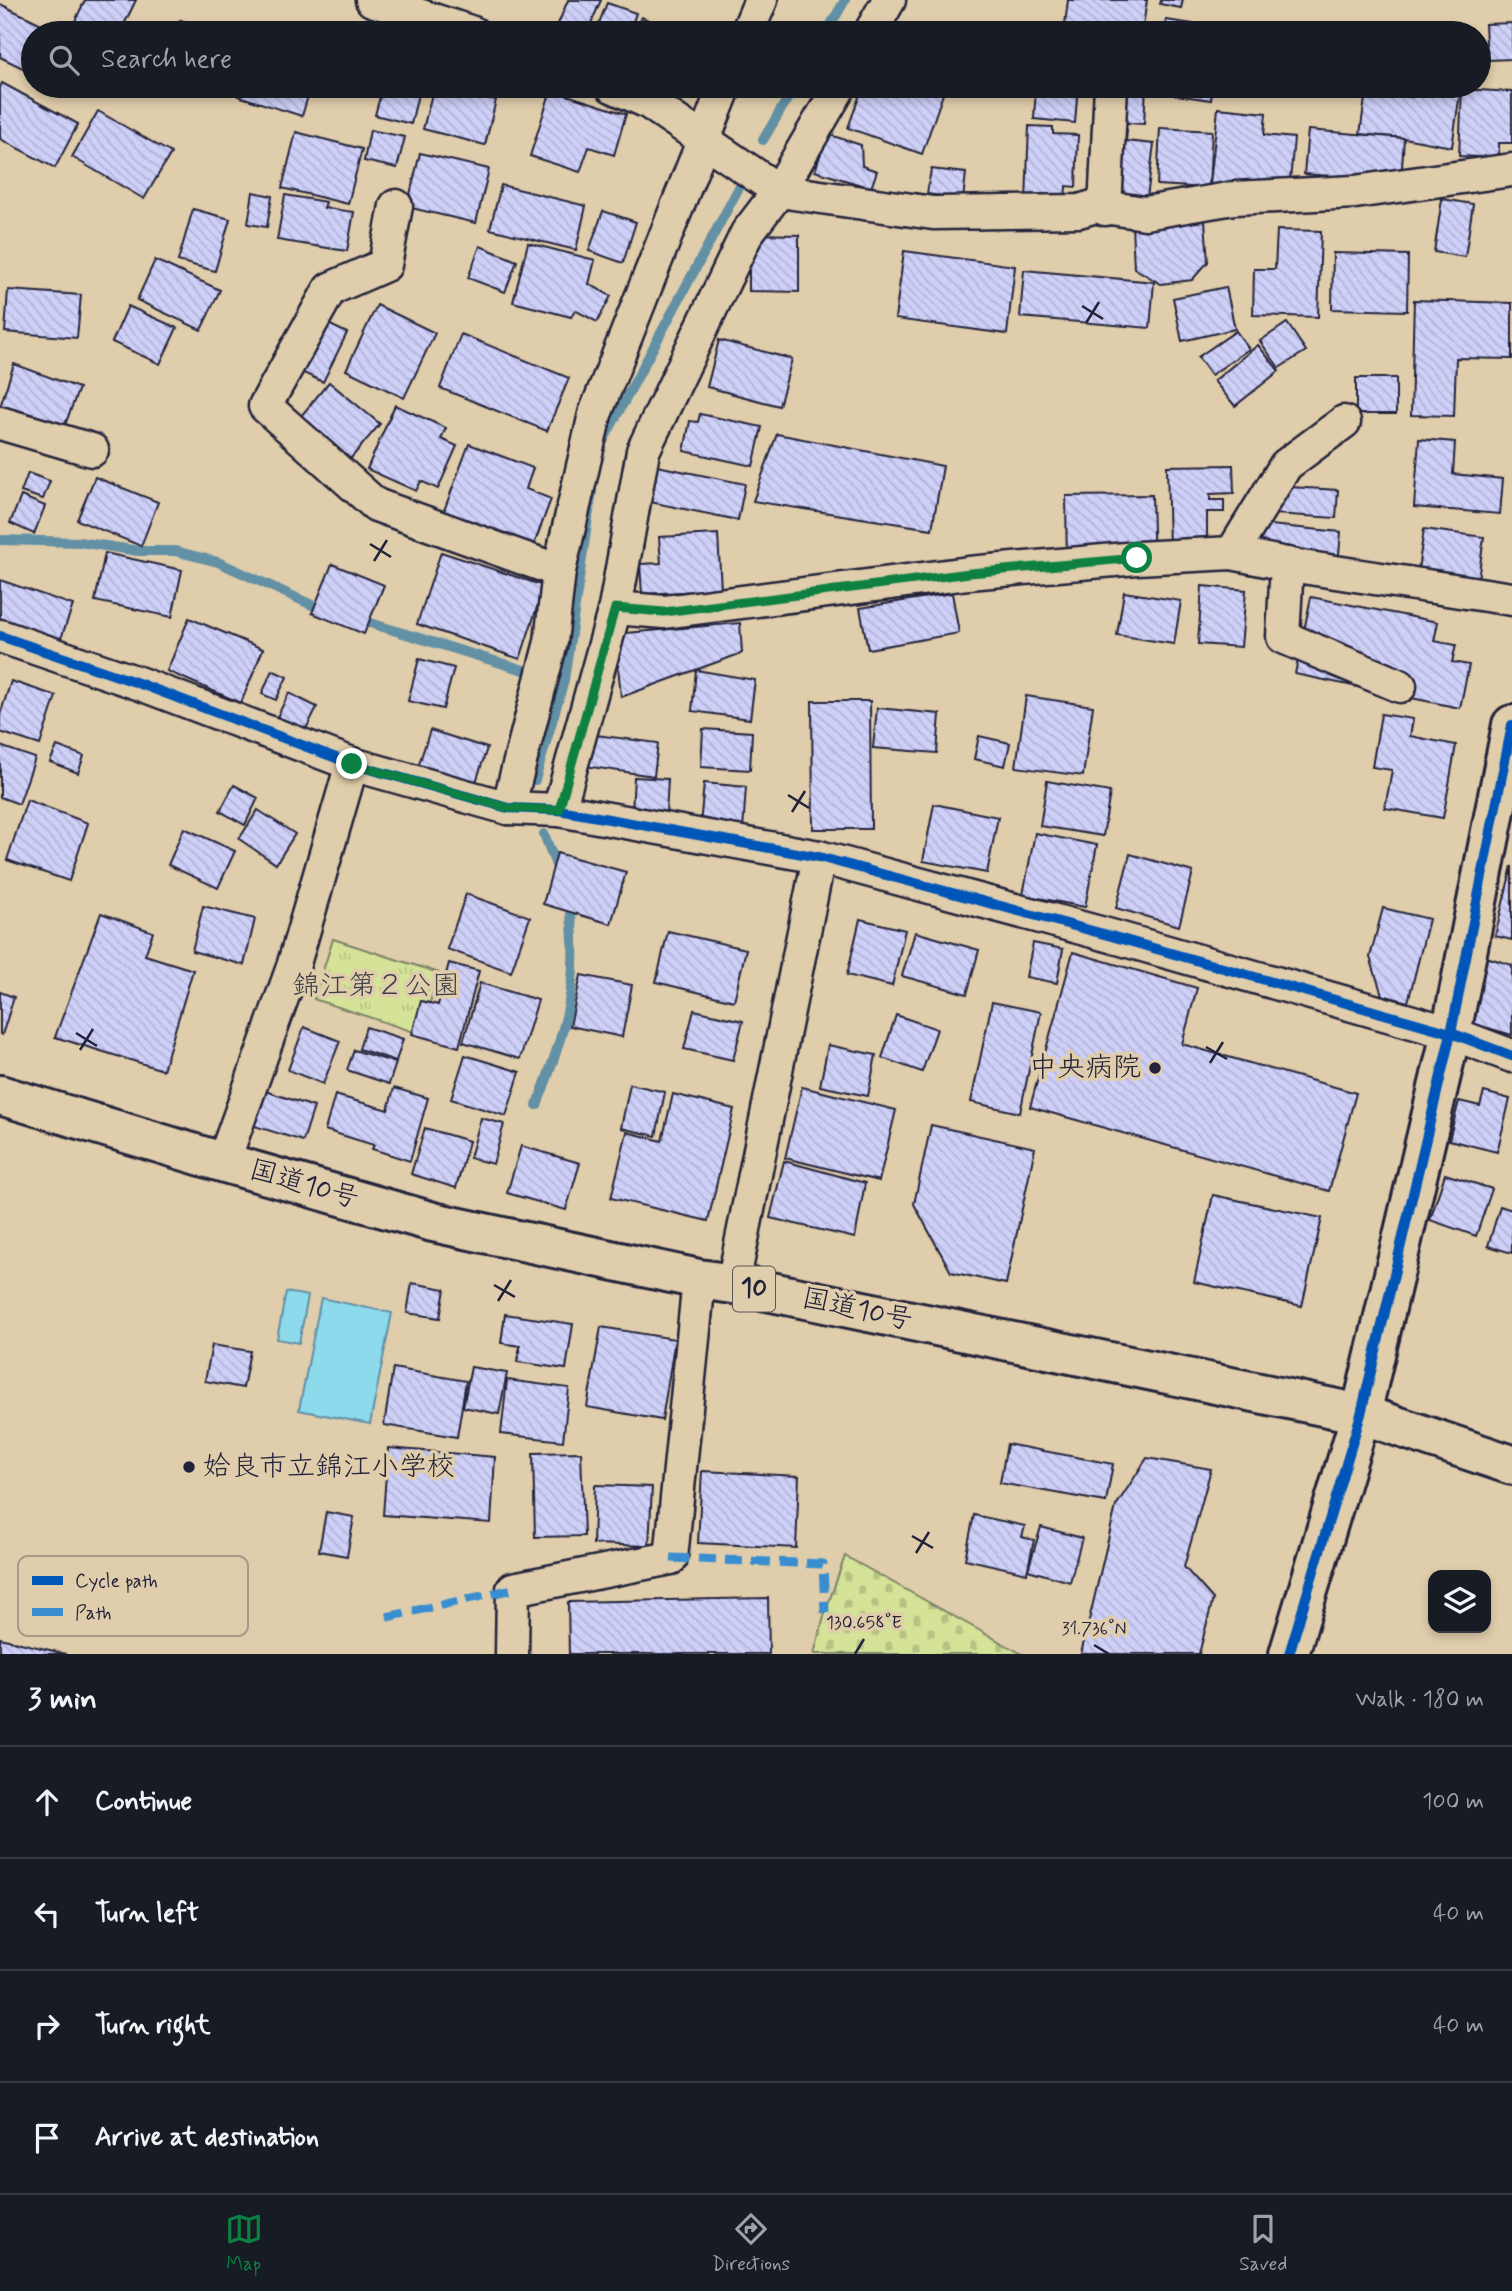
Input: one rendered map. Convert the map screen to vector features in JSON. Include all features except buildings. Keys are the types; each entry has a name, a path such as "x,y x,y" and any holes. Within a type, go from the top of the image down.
{"main road":[{"path":"1289,1654 1361,1414 1451,1033 1512,724"},
{"name":"国道10号","path":"0,1095 433,1222 1361,1414 1512,1465"}],"street":[{"path":"372,0 436,21"},
{"path":"752,21 761,0"},
{"path":"877,21 889,0"},
{"path":"639,98 779,191 933,213 1079,211 1096,206 1145,213 1234,198 1355,192 1512,170"},
{"path":"508,808 551,642 559,571 595,414 720,98"},
{"path":"559,810 615,608 643,451 747,233 779,191 833,98"},
{"path":"1105,209 1110,98"},
{"path":"396,206 385,265 330,289 265,405 376,505 559,571"},
{"path":"1232,553 1286,465 1344,422"},
{"path":"0,424 92,450"},
{"path":"615,608 664,612 970,573 1137,558 1232,553 1512,599"},
{"path":"1287,564 1283,637 1400,685"},
{"path":"0,636 138,683 352,764 508,808 559,810 819,857 1111,936 1451,1033 1512,1056"},
{"path":"225,1163 293,967 352,764"},
{"path":"512,1654 513,1589 671,1558 716,1282 819,857"}],"green space":[{"name":"錦江第２公園","path":"333,939 439,973 420,1034 314,999"},
{"path":"845,1556 1022,1654 814,1654"}],"water":[{"path":"286,1292 308,1296 299,1343 277,1339"},
{"path":"321,1298 392,1313 370,1424 299,1410"}],"waterway":[{"path":"833,21 845,0"},
{"path":"763,140 788,98"},
{"path":"601,445 743,180"},
{"path":"535,780 564,680 592,491"},
{"path":"0,540 79,542 139,551 175,551 218,562 328,610"},
{"path":"357,619 524,670"},
{"path":"544,834 559,873"},
{"path":"537,1105 563,1030 572,981 573,929 569,901"}],"marked path":[{"path":"671,1558 823,1564 825,1613"},
{"path":"387,1617 513,1589"}],"cycle path":[{"path":"0,636 138,683 352,764 508,808 559,810 819,857 1111,936 1451,1033 1512,1056"},
{"path":"1289,1654 1361,1414 1451,1033 1512,725"}],"place":[{"name":"中央病院","path":"1155,1068"},
{"name":"姶良市立錦江小学校","path":"189,1467"}],"route":[{"path":"352,764 508,808 559,810 615,608 664,612 970,573 1137,558"}]}
